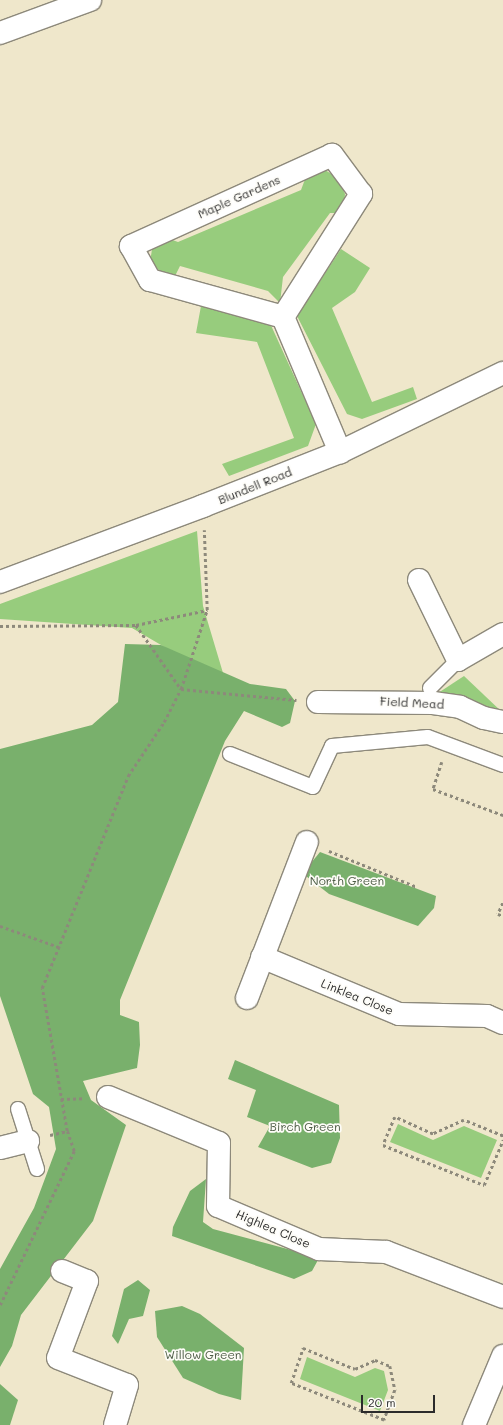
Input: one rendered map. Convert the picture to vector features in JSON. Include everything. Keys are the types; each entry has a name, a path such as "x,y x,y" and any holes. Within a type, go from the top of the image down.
{"street":[{"path":"0,33 90,0"},
{"name":"Maple Gardens","path":"332,155 361,194 283,317 150,280 131,246 332,155"},
{"path":"283,317 340,452"},
{"name":"Blundell Road","path":"0,582 203,506 340,452 503,373"},
{"path":"419,580 458,660 503,634"},
{"name":"Field Mead","path":"318,702 433,703 460,707 484,718 503,722"},
{"path":"247,998 307,842"},
{"name":"Linklea Close","path":"262,957 399,1014 487,1016 503,1023"},
{"name":"Highlea Close","path":"108,1097 219,1143 218,1206 319,1249 386,1252 503,1297"},
{"path":"0,1148 28,1141"},
{"path":"62,1271 87,1281 58,1358 127,1385 115,1425"},
{"path":"474,1425 503,1356"}],"lane":[{"path":"430,688 458,660"},
{"path":"230,754 312,786 332,746 428,738 503,765"},
{"path":"18,1109 36,1169"}],"path":[{"path":"0,1305 74,1151 67,1131 42,988 128,776 164,722 180,689 207,610 203,506"},
{"path":"0,626 136,625 207,610"},
{"path":"136,625 180,689"},
{"path":"180,689 318,702"},
{"path":"448,745 433,789 503,815"},
{"path":"307,842 417,887"},
{"path":"503,903 498,914 503,916"},
{"path":"0,926 59,947"},
{"path":"503,1136 464,1120 433,1134 395,1117 383,1144 484,1185 503,1140"},
{"path":"303,1348 355,1369 375,1360 390,1366 395,1390 384,1420 291,1383 303,1348"}],"green space":[{"path":"325,170 338,178 345,194 342,213 330,213 283,277 280,303 268,291 180,266 175,276 162,273 150,262 153,243 167,238 178,242 301,190 307,174"},
{"path":"341,249 370,268 355,292 332,308 372,402 413,387 417,399 362,419 347,414 297,316"},
{"path":"201,306 269,321 316,424 308,446 229,476 222,464 294,438 257,342 196,333"},
{"path":"197,531 203,606 226,683 132,628 0,619 0,604"},
{"path":"125,644 161,645 250,684 286,689 295,701 290,723 282,727 244,711 225,741 120,1000 120,1015 139,1022 140,1045 137,1068 83,1081 91,1100 126,1125 93,1221 21,1315 12,1346 0,1367 0,1269 34,1208 56,1149 49,1107 33,1094 0,996 0,749 92,725 118,702"},
{"path":"464,676 503,713 432,697"},
{"name":"North Green","path":"320,852 436,896 434,908 418,926 329,894 306,876 311,863"},
{"name":"Birch Green","path":"235,1060 339,1105 340,1138 331,1163 312,1168 258,1147 270,1126 247,1117 256,1090 228,1079"},
{"path":"398,1124 433,1140 464,1126 497,1140 481,1178 390,1142"},
{"path":"206,1179 203,1222 213,1229 295,1251 318,1260 312,1271 294,1279 172,1236 173,1227 190,1191"},
{"path":"138,1280 150,1290 143,1316 129,1319 118,1344 112,1336 124,1289"},
{"name":"Willow Green","path":"182,1306 200,1314 244,1348 241,1400 219,1394 183,1378 157,1337 155,1311"},
{"path":"307,1357 355,1377 375,1368 384,1371 388,1390 380,1411 300,1379"},
{"path":"0,1384 18,1400 10,1425 0,1425"}]}
